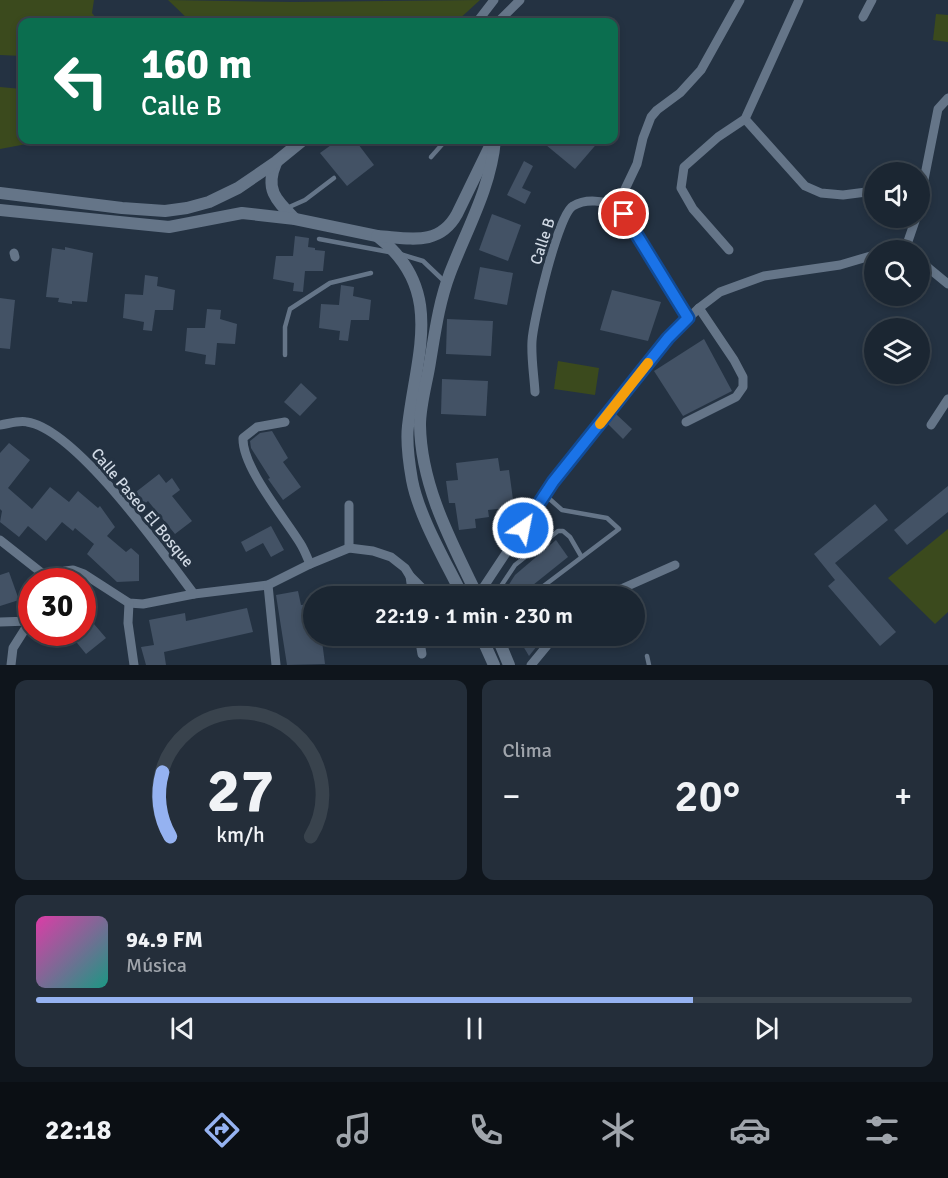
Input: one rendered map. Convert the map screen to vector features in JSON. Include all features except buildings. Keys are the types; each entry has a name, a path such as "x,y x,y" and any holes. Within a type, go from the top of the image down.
{"main road":[{"path":"0,193 122,208 165,211 187,208 223,196 276,162 298,144"},
{"path":"0,210 152,226 170,226 242,213 295,219 377,236 419,239 436,235 452,223 492,144"},
{"path":"473,586 431,493 426,476 420,424 438,312 489,176 493,144"},
{"path":"276,162 271,176 273,193 284,209 295,219"},
{"path":"377,236 393,249 412,274 419,295 422,327 408,428 411,474 420,507 458,586"},
{"path":"485,646 494,665"},
{"path":"500,646 509,665"}],"street":[{"path":"480,18 494,0"},
{"path":"502,18 520,0"},
{"path":"688,318 617,206 637,164 642,138 651,117 680,93 701,69 740,0"},
{"path":"729,250 693,209 681,188 684,167 718,137 745,119 799,0"},
{"path":"863,17 873,0"},
{"path":"927,162 938,110 948,98"},
{"path":"745,119 805,186 821,193 843,195 864,192"},
{"name":"Calle B","path":"535,392 532,340 552,251 563,218 572,206 596,201 617,206"},
{"path":"485,586 544,494 668,338 688,318 720,292 764,276 840,265 864,258"},
{"path":"930,269 948,284"},
{"path":"686,422 736,397 743,387 743,377 734,360 699,309"},
{"path":"932,425 948,399"},
{"name":"Calle Paseo El Bosque","path":"0,425 27,422 57,435 93,467 159,547 194,594"},
{"path":"285,422 257,428 243,438 243,449 268,496 301,544 310,564"},
{"path":"349,505 349,548"},
{"path":"0,540 35,568"},
{"path":"96,582 129,603 143,604 194,594 268,585 349,548 373,550 391,557 405,568 420,586"},
{"path":"629,586 675,566"},
{"path":"410,576 411,586"},
{"path":"268,585 276,665"},
{"path":"129,603 128,623 134,665"},
{"path":"0,622 18,620"},
{"path":"11,665 13,648 18,640"},
{"path":"421,646 422,654"},
{"path":"531,665 547,646"}],"lane":[{"path":"431,157 442,144"},
{"path":"284,209 305,200 334,178"},
{"path":"320,238 413,256 423,261 447,284"},
{"path":"285,355 285,327 290,309 330,284 370,273"},
{"path":"543,586 619,527 607,518 562,510 544,494"},
{"path":"501,586 515,565 558,531 567,534 581,556"},
{"path":"647,656 649,665"}],"green space":[{"path":"0,0 94,0 92,13 96,18 18,18 18,56 0,55"},
{"path":"168,0 293,2 480,0 460,18 327,18 327,16 187,18"},
{"path":"936,14 948,15 948,42 933,40"},
{"path":"0,87 18,89 18,144 27,144 0,149"},
{"path":"558,361 599,368 595,395 554,389"},
{"path":"948,529 948,612 935,624 888,578"}],"slow traffic":[{"path":"600,424 648,363"}],"route":[{"path":"523,528 553,482 668,338 688,318 624,214"}]}
